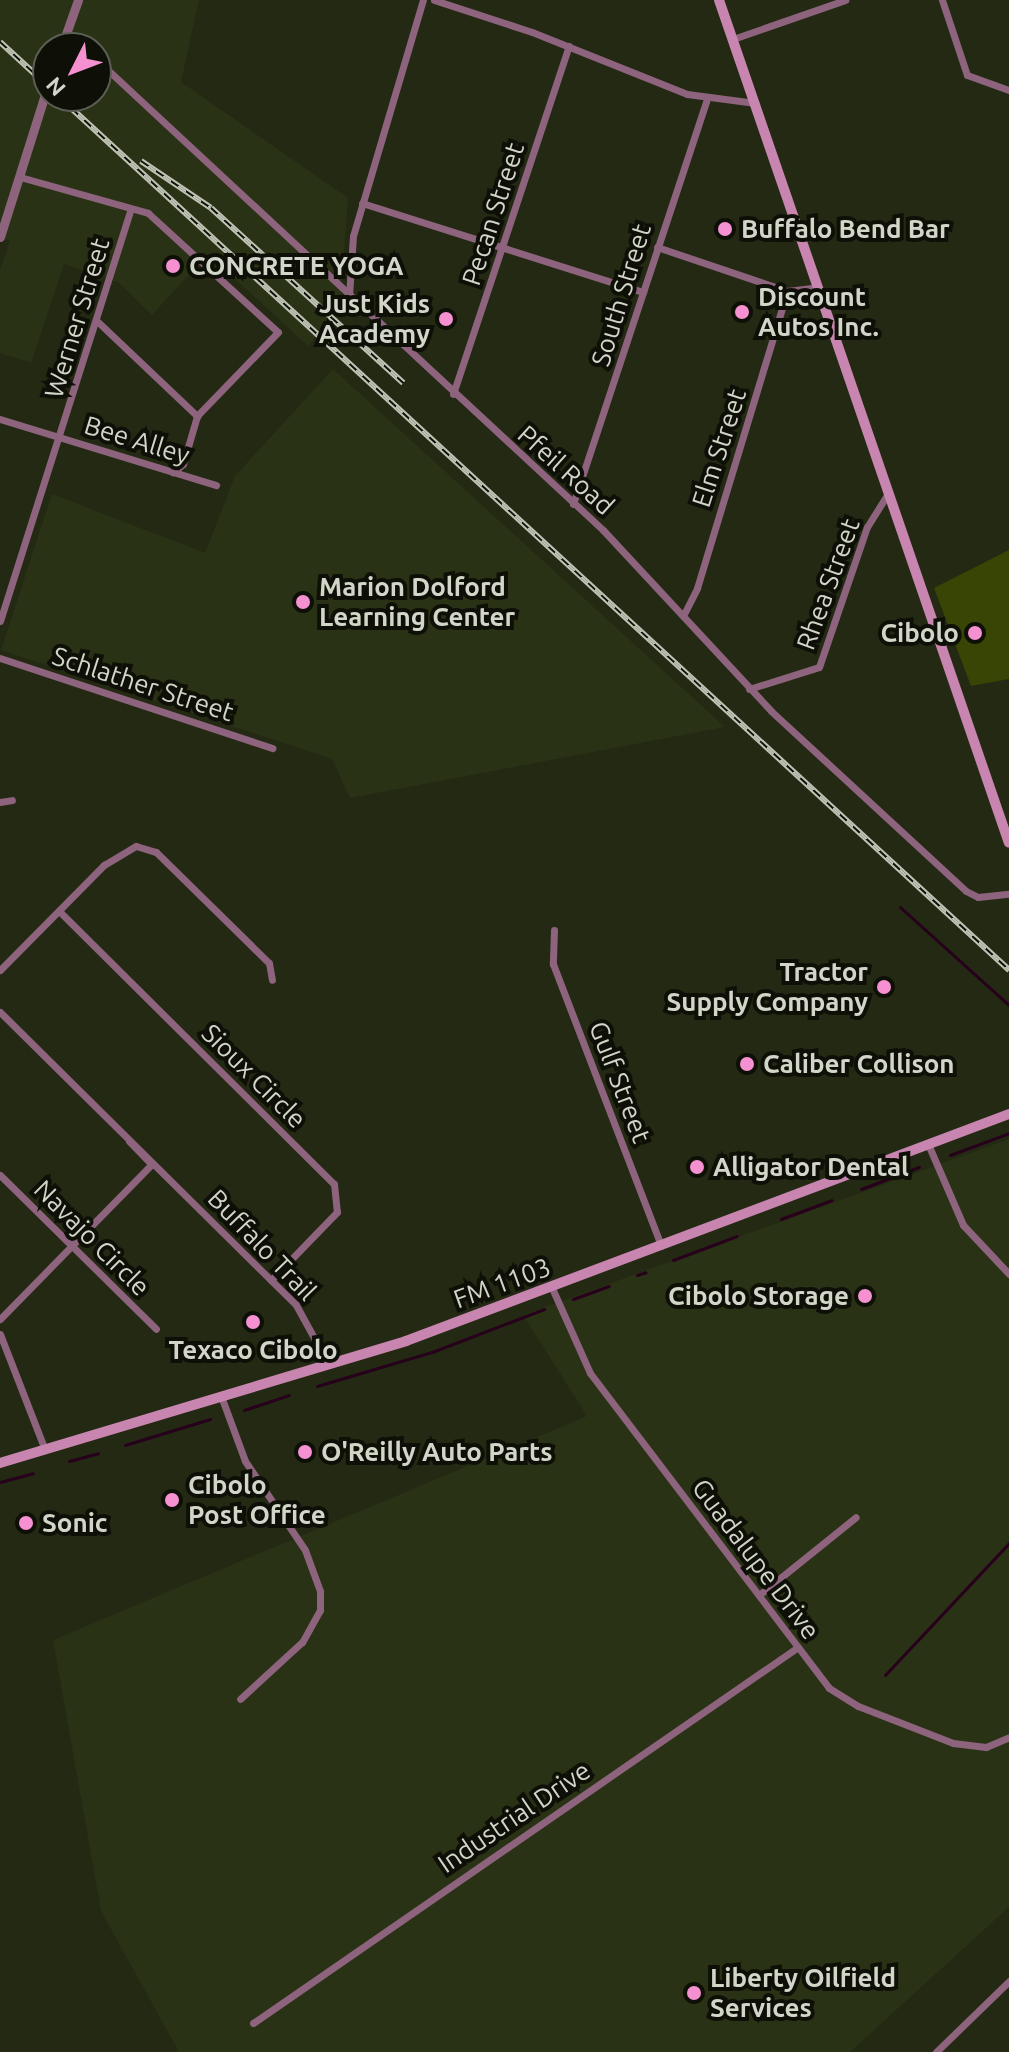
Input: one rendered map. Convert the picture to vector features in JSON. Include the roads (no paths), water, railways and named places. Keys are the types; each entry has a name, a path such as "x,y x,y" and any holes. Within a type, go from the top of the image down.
{"main road":[{"path":"719,0 1009,843"},
{"name":"FM 1103","path":"0,1463 329,1365 552,1288 1009,1114"}],"street":[{"path":"67,32 78,0"},
{"path":"349,296 353,236 423,0"},
{"path":"434,0 569,46 707,99 755,103"},
{"path":"733,39 845,0"},
{"path":"942,0 967,75 1009,90"},
{"name":"Pecan Street","path":"453,394 569,46"},
{"name":"Pfeil Road","path":"112,74 573,504 684,614 749,689 966,891 978,897 1009,894"},
{"name":"South Street","path":"573,504 707,99"},
{"path":"0,237 40,112"},
{"path":"20,177 148,213 278,332 197,416 183,464 173,472"},
{"path":"362,203 643,292"},
{"name":"Werner Street","path":"0,621 98,322 131,209"},
{"path":"657,247 787,291 818,287"},
{"name":"Elm Street","path":"684,614 697,588 787,291"},
{"path":"98,322 197,416"},
{"name":"Bee Alley","path":"0,419 216,485"},
{"name":"Rhea Street","path":"749,689 819,667 867,527 888,493"},
{"name":"Schlather Street","path":"0,658 272,748"},
{"path":"0,802 12,800"},
{"path":"0,970 117,853 130,846 150,848 269,963 272,980"},
{"name":"Sioux Circle","path":"59,911 334,1184 337,1212 271,1280"},
{"name":"Gulf Street","path":"554,930 553,964 661,1246"},
{"name":"Buffalo Trail","path":"0,1012 305,1316 329,1365"},
{"path":"928,1144 963,1225 1009,1274"},
{"path":"0,1317 152,1164"},
{"name":"Navajo Circle","path":"0,1175 156,1329"},
{"name":"Guadalupe Drive","path":"552,1288 590,1373 798,1647 839,1695 922,1734 977,1748 1009,1737"},
{"path":"0,1334 45,1450"},
{"path":"221,1396 245,1461 305,1550 320,1591 320,1610 302,1642 240,1699"},
{"path":"759,1595 856,1517"},
{"name":"Industrial Drive","path":"253,2023 798,1647"},
{"path":"940,2051 1009,1981"}],"waterway":[{"path":"900,907 1009,1005"},
{"path":"950,1155 1009,1133"},
{"path":"861,1189 919,1167"},
{"path":"781,1219 832,1200"},
{"path":"673,1260 737,1236"},
{"path":"637,1275 646,1272"},
{"path":"573,1299 609,1286"},
{"path":"317,1386 432,1352 544,1309"},
{"path":"244,1410 289,1395"},
{"path":"125,1445 210,1419"},
{"path":"69,1461 98,1453"},
{"path":"0,1482 33,1473"},
{"path":"885,1675 1009,1543"}],"railway":[{"path":"0,42 32,71"},
{"path":"75,112 1009,970"},
{"path":"141,161 211,208 403,383"}],"place":[{"name":"Buffalo Bend Bar","path":"725,229"},
{"name":"CONCRETE YOGA","path":"173,266"},
{"name":"Discount Autos Inc.","path":"742,312"},
{"name":"Just Kids Academy","path":"446,319"},
{"name":"Marion Dolford Learning Center","path":"303,602"},
{"name":"Cibolo","path":"975,633"},
{"name":"Tractor Supply Company","path":"884,987"},
{"name":"Caliber Collison","path":"747,1064"},
{"name":"Alligator Dental","path":"697,1167"},
{"name":"Cibolo Storage","path":"865,1296"},
{"name":"Texaco Cibolo","path":"253,1322"},
{"name":"O'Reilly Auto Parts","path":"305,1452"},
{"name":"Cibolo Post Office","path":"172,1500"},
{"name":"Sonic","path":"26,1523"},
{"name":"Liberty Oilfield Services","path":"694,1993"}]}
